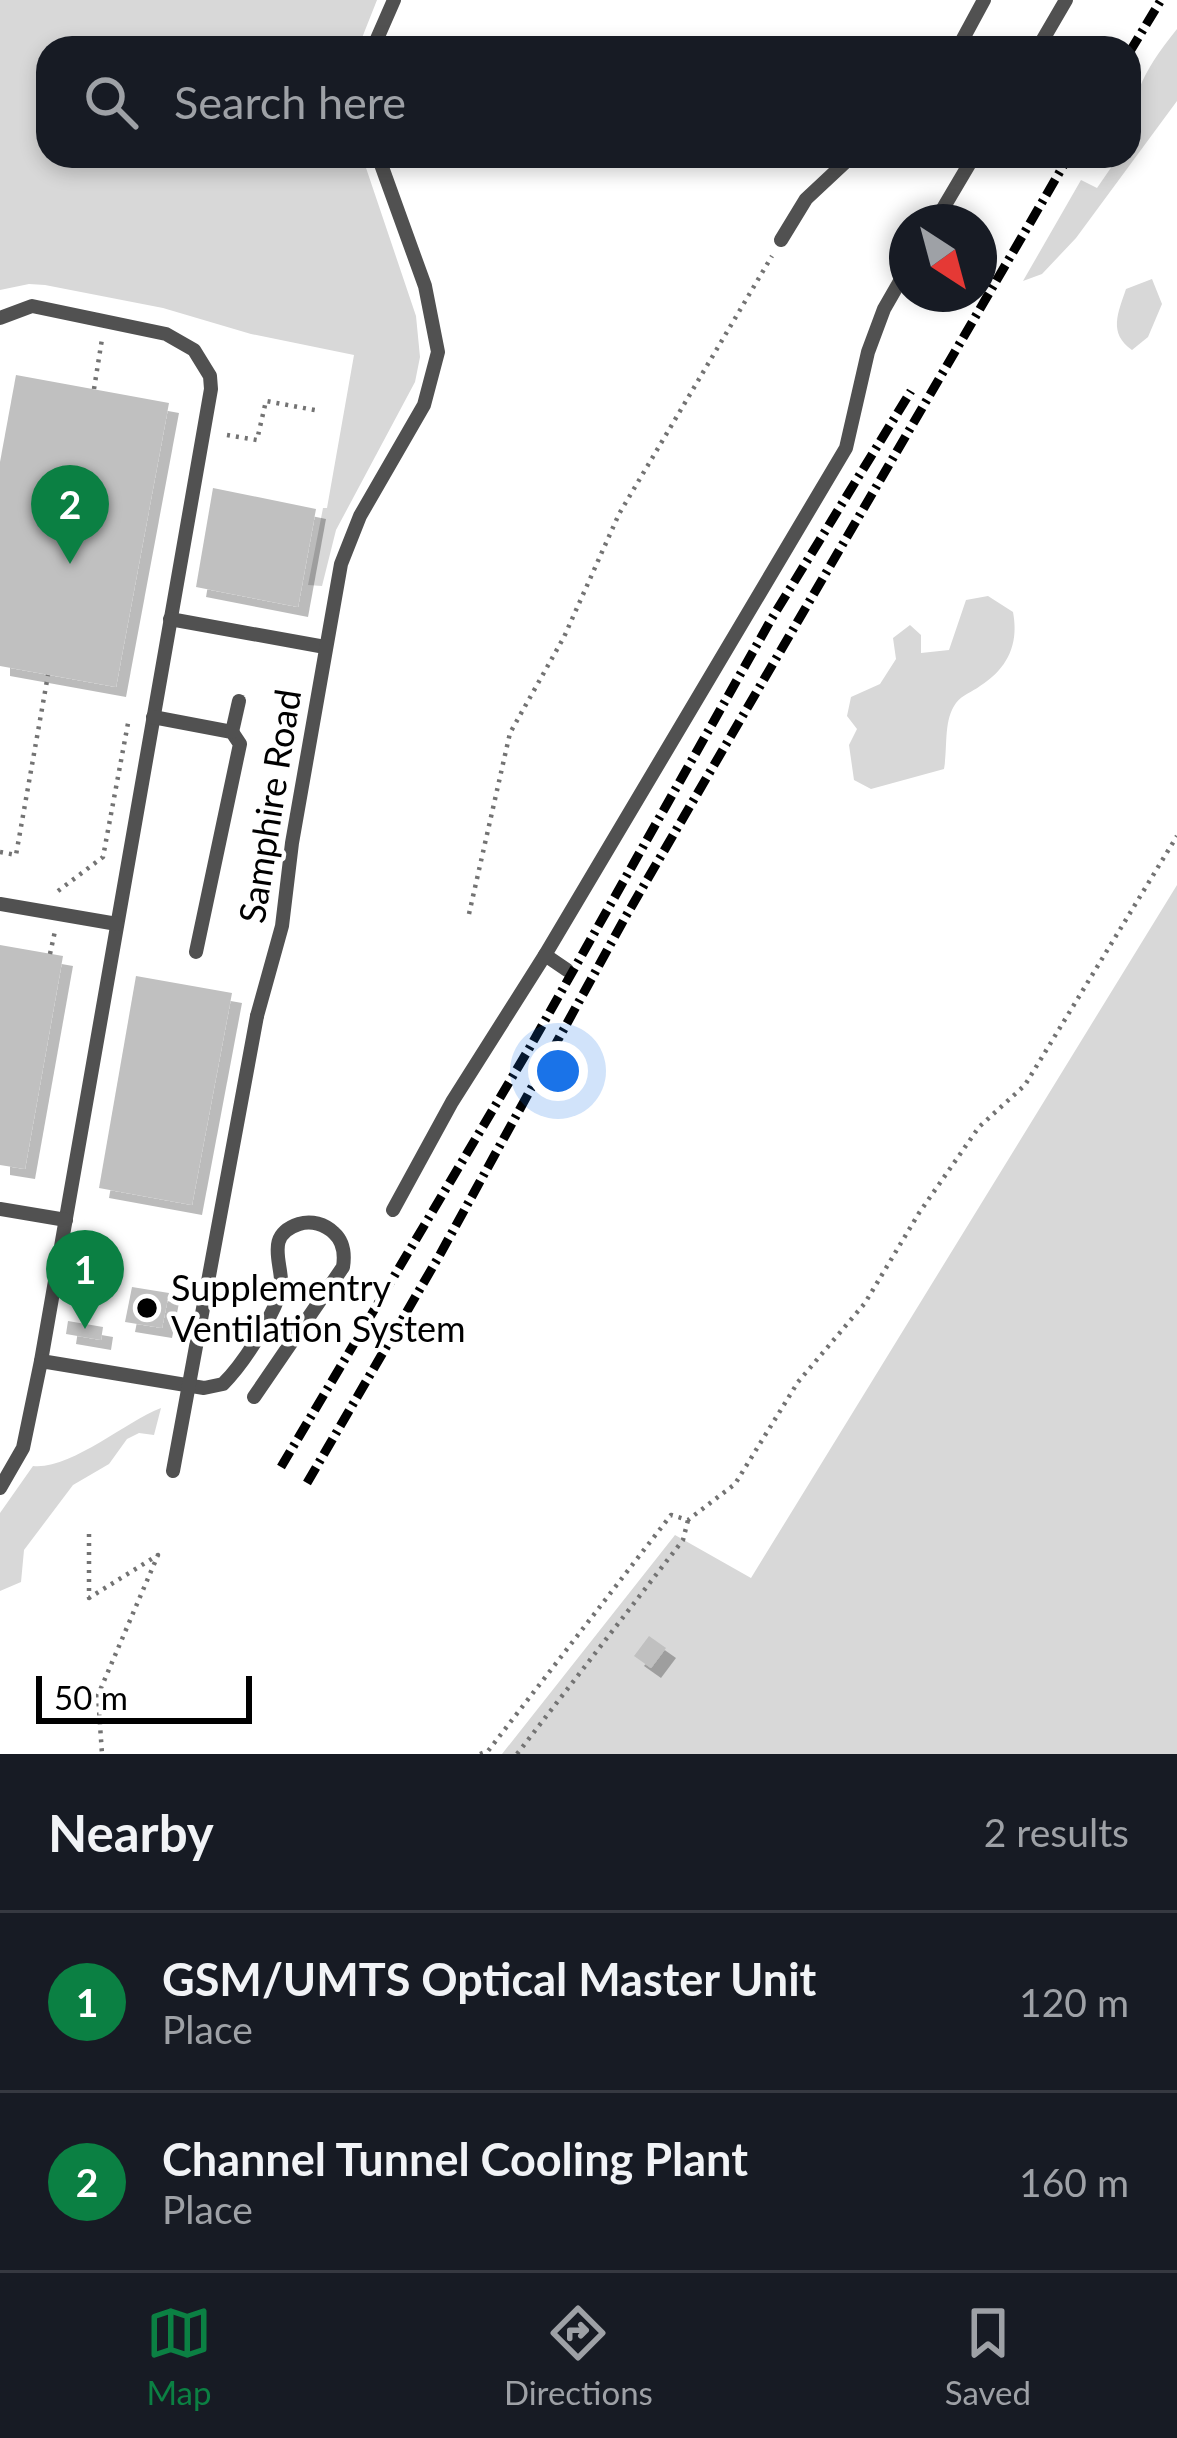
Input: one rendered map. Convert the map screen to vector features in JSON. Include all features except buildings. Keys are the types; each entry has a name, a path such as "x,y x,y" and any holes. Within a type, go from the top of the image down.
{"lane":[{"path":"378,36 394,0"},
{"path":"964,36 984,0"},
{"path":"1045,36 1066,0"},
{"name":"Samphire Road","path":"170,1488 257,1016 282,926 335,585 347,542 424,405 438,352 425,286 382,168"},
{"path":"781,240 806,200 839,168"},
{"path":"946,204 967,168"},
{"path":"394,1210 452,1102 545,955 846,448 868,352 889,300"},
{"path":"0,318 32,307 166,334 194,350 210,376 41,1361 23,1448 0,1488"},
{"path":"170,619 325,647"},
{"path":"232,732 239,701"},
{"path":"153,717 232,732 240,744 196,952"},
{"path":"0,904 117,924"},
{"path":"545,955 567,970"},
{"path":"0,1209 66,1220"},
{"path":"41,1361 204,1388 223,1384 281,1292 276,1247 281,1235 303,1222 328,1228 343,1247 343,1268 254,1397"}],"path":[{"path":"469,914 509,733 564,637 619,514 781,240"},
{"path":"94,389 105,322"},
{"path":"203,430 257,440 266,401 320,411"},
{"path":"0,852 16,855 48,675"},
{"path":"50,954 57,892 103,856 132,701"},
{"path":"518,1754 683,1540 688,1520 735,1484 797,1382 866,1303 979,1127 1024,1084 1177,836"},
{"path":"480,1754 488,1751 671,1515 688,1520"},
{"path":"89,1534 89,1598 158,1555 98,1695 102,1754"}],"shaded area":[{"path":"0,0 377,0 363,36 36,36 36,168 366,168 416,316 420,357 415,382 336,530 322,586 308,585 354,355 251,334 163,308 45,285 0,290"},
{"path":"1177,29 1177,101 1141,150 1141,86"},
{"path":"1111,168 1128,168 1076,238 1042,274 1023,281 1081,180 1097,188"},
{"path":"1152,279 1162,304 1148,337 1132,350 1117,330 1120,306 1126,289"},
{"path":"988,596 1013,612 1013,645 998,671 952,710 944,769 871,789 854,780 849,745 857,729 847,716 851,697 880,684 896,659 893,638 910,625 921,635 921,653 949,650 966,600"},
{"path":"1177,885 1177,1754 502,1754 675,1535 751,1578"},
{"path":"161,1408 154,1435 139,1433 127,1439 109,1464 73,1485 24,1550 21,1582 0,1591 0,1513 33,1466 64,1461"}],"railway":[{"path":"1139,36 1161,0"},
{"path":"307,1483 438,1258 626,916 1062,168"},
{"path":"281,1467 530,1047 772,618 911,391"}],"place":[{"name":"Channel Tunnel Cooling Plant","path":"70,564"},
{"name":"Supplementry Ventilation System","path":"147,1308"},
{"name":"GSM/UMTS Optical Master Unit","path":"85,1329"}]}
